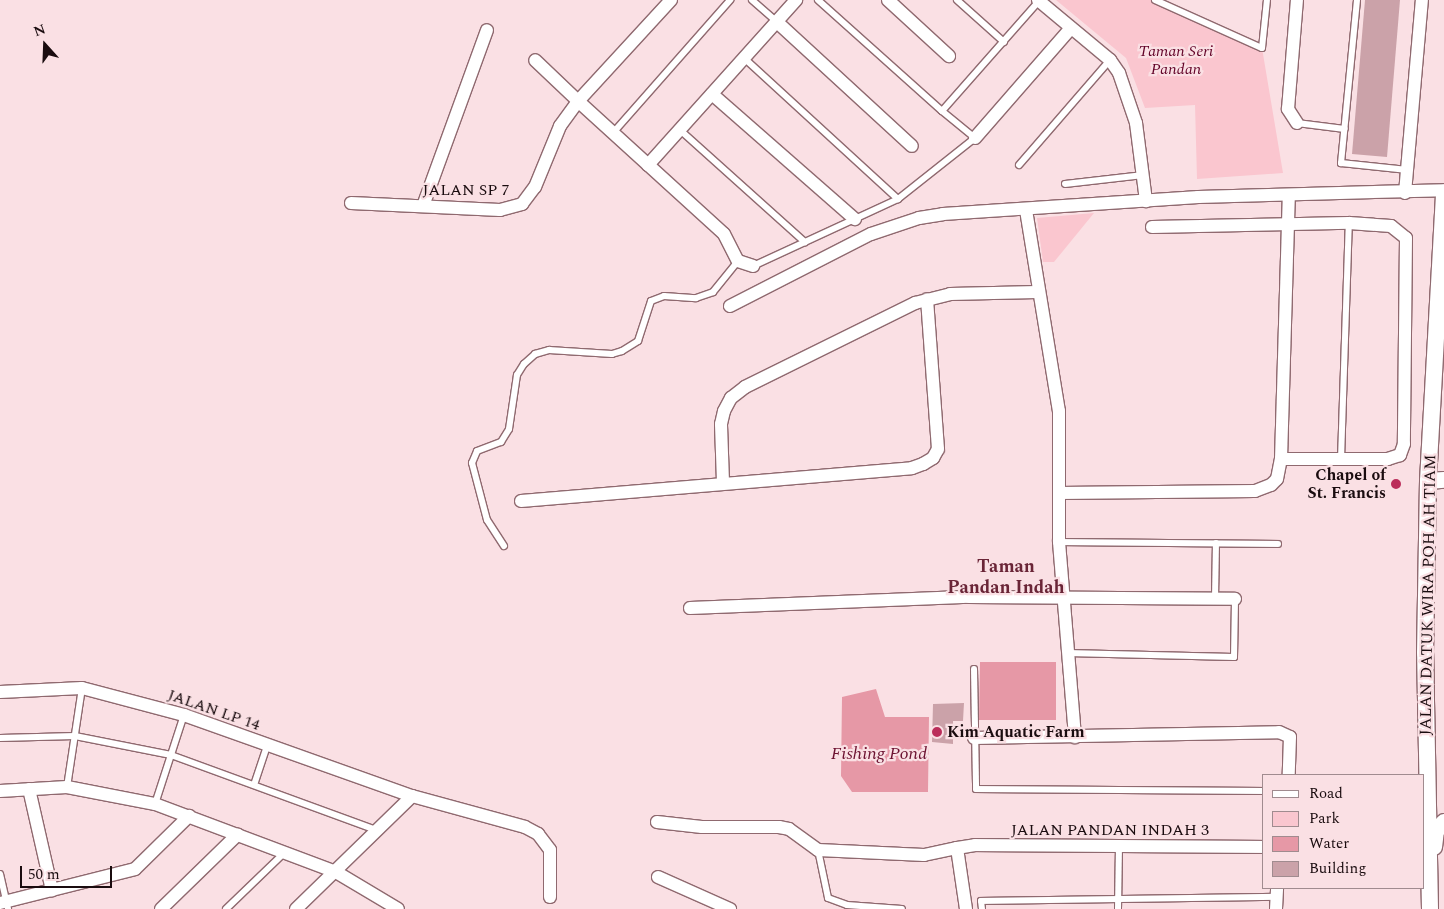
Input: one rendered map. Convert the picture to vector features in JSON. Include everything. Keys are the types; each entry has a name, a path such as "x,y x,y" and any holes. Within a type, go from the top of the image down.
{"street":[{"name":"JALAN SP 7","path":"351,203 500,210 522,204 535,187 560,126 578,101 671,0"},
{"path":"648,165 796,0"},
{"path":"888,0 949,56"},
{"path":"1039,0 1110,60 1126,88 1136,123 1146,201"},
{"path":"1296,0 1288,108 1296,123"},
{"path":"1406,194 1422,0"},
{"path":"777,22 912,146"},
{"path":"975,138 1071,28"},
{"path":"423,206 487,30"},
{"path":"535,60 612,134 724,234 738,261 753,266"},
{"path":"712,94 855,219"},
{"path":"730,306 895,225 943,214 1146,201 1406,194 1444,191"},
{"name":"JALAN DATUK WIRA POH AH TIAM","path":"1431,909 1426,786 1444,191"},
{"path":"1059,493 1255,491 1271,486 1277,479 1282,459 1289,196"},
{"path":"1026,210 1037,292 1059,411 1059,542 1062,597 1075,736"},
{"path":"1152,227 1349,223 1390,226 1406,238 1408,248 1404,444 1400,455 1388,459 1282,459"},
{"path":"723,482 721,424 731,398 745,387 870,323 928,299 950,294 1037,292"},
{"path":"521,501 723,482 912,468 932,458 938,448 928,299"},
{"path":"690,608 836,601 1062,597 1235,599"},
{"name":"JALAN LP 14","path":"0,692 82,688 184,716 267,746 390,785 412,796 525,827 538,834 550,850 550,897"},
{"path":"974,738 1286,733 1290,737 1289,774"},
{"path":"1426,786 1433,808 1444,816"},
{"path":"0,791 67,787 155,804 286,851 336,872 398,909"},
{"path":"29,789 52,890"},
{"path":"296,909 412,796"},
{"path":"5,904 135,869 189,816"},
{"path":"657,822 702,827 779,827 789,829 818,850"},
{"path":"1431,909 1434,841 1436,831 1444,822"},
{"path":"161,909 238,834"},
{"name":"JALAN PANDAN INDAH 3","path":"818,850 924,855 975,845 1262,847"},
{"path":"957,848 966,909"},
{"path":"658,877 730,909"}],"lane":[{"path":"612,134 730,0"},
{"path":"752,0 777,22"},
{"path":"753,266 898,199 975,138 942,111 818,0"},
{"path":"957,0 1004,42"},
{"path":"942,111 1039,0"},
{"path":"1155,0 1262,48 1267,0"},
{"path":"1357,0 1341,164 1408,170"},
{"path":"744,58 898,199"},
{"path":"1019,165 1110,60"},
{"path":"1296,123 1345,129"},
{"path":"680,130 804,242"},
{"path":"1065,184 1142,176"},
{"path":"1341,459 1349,223"},
{"path":"504,546 487,520 472,463 478,451 501,442 509,429 517,375 524,364 535,354 549,350 612,354 622,351 638,341 651,301 664,296 696,298 713,292 738,261"},
{"path":"1059,542 1278,544"},
{"path":"1215,599 1216,544"},
{"path":"1067,653 1234,656 1235,599"},
{"path":"974,670 976,789 1262,791"},
{"path":"67,787 82,688"},
{"path":"155,804 184,716"},
{"path":"0,738 75,736 171,755 377,831"},
{"path":"254,785 267,746"},
{"path":"1118,909 1119,846"},
{"path":"818,850 828,898 847,906 902,909"},
{"path":"226,909 286,851"},
{"path":"0,874 5,904"},
{"path":"982,909 981,901 1118,897 1277,898"}],"green space":[{"name":"Taman Seri Pandan","path":"1056,0 1155,0 1262,48 1283,173 1197,179 1195,105 1145,108 1126,58"},
{"path":"1094,213 1054,262 1043,262 1037,218"}],"water":[{"path":"980,662 1056,662 1056,720 979,720"},
{"name":"Fishing Pond","path":"876,689 885,717 929,717 928,792 852,792 841,776 842,697"}],"building":[{"path":"1365,0 1400,0 1387,157 1352,154"},
{"name":"Kim Aquatic Farm","path":"964,703 963,721 953,721 953,744 932,742 933,704"}],"place":[{"name":"Chapel of St. Francis","path":"1396,484"},
{"name":"Kim Aquatic Farm","path":"937,732"}],"district":[{"name":"Taman Pandan Indah","path":"1006,578"}]}
